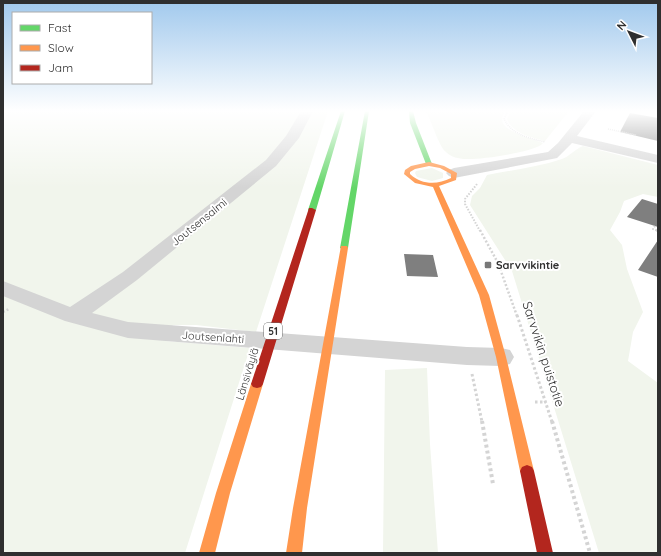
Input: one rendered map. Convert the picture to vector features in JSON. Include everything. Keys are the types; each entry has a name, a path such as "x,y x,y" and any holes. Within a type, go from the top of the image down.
{"main road":[{"name":"Länsiväylä","path":"207,553 223,493 335,137"},
{"path":"294,553 300,508 363,137"},
{"path":"418,137 429,164"},
{"path":"429,164 446,168 454,173 454,179 451,181 435,185 417,182 408,177 407,171 413,167 429,164"},
{"path":"435,185 484,295 501,357 545,553"}],"street":[{"name":"Joutsensalmi","path":"74,316 130,276 271,163 293,137"},
{"path":"454,173 552,155 560,150 570,138 658,159"},
{"name":"Joutsenlahti","path":"3,288 28,300 74,316 99,324 128,330 467,356 501,357"}],"path":[{"path":"528,137 548,143"},
{"name":"Sarvvikin puistotie","path":"480,181 465,199 465,204 498,263 513,302 546,402 590,553"},
{"path":"655,226 653,229 658,231"},
{"path":"467,356 478,398 493,484"}],"shaded area":[{"path":"3,137 320,137 256,332 196,325 173,325 165,341 250,348 185,553 3,553"},
{"path":"437,137 524,137 543,143 530,149 507,155 463,159 448,154 443,149"},
{"path":"531,137 548,137 545,141"},
{"path":"583,146 658,165 658,197 643,194 624,201 610,230 622,245 627,269 643,312 633,332 628,361 658,383 658,553 599,553 512,271 470,205 472,196 480,188 487,175 553,162 565,158"},
{"path":"432,168 443,173 443,178 432,181 417,177 415,173 416,171"},
{"path":"427,368 430,444 438,553 383,553 385,370"}],"building":[{"path":"641,137 658,137 658,141"},
{"path":"642,199 658,204 658,227 627,217"},
{"path":"658,240 658,277 638,270"},
{"path":"404,254 433,255 438,277 407,276"}],"traffic: fast":[{"path":"312,210 335,137"},
{"path":"344,248 363,137"},
{"path":"418,137 429,164"}],"traffic: slow":[{"path":"429,164 442,167 454,173 454,179 442,184 429,185 417,182 407,174 407,171 413,167 429,164"},
{"path":"435,185 484,295 501,357 527,471"},
{"path":"294,553 300,508 344,248"},
{"path":"207,553 223,493 257,384"}],"traffic: jam":[{"path":"257,384 312,210"},
{"path":"527,471 545,553"}],"place":[{"name":"Sarvvikintie","path":"488,265"}]}
